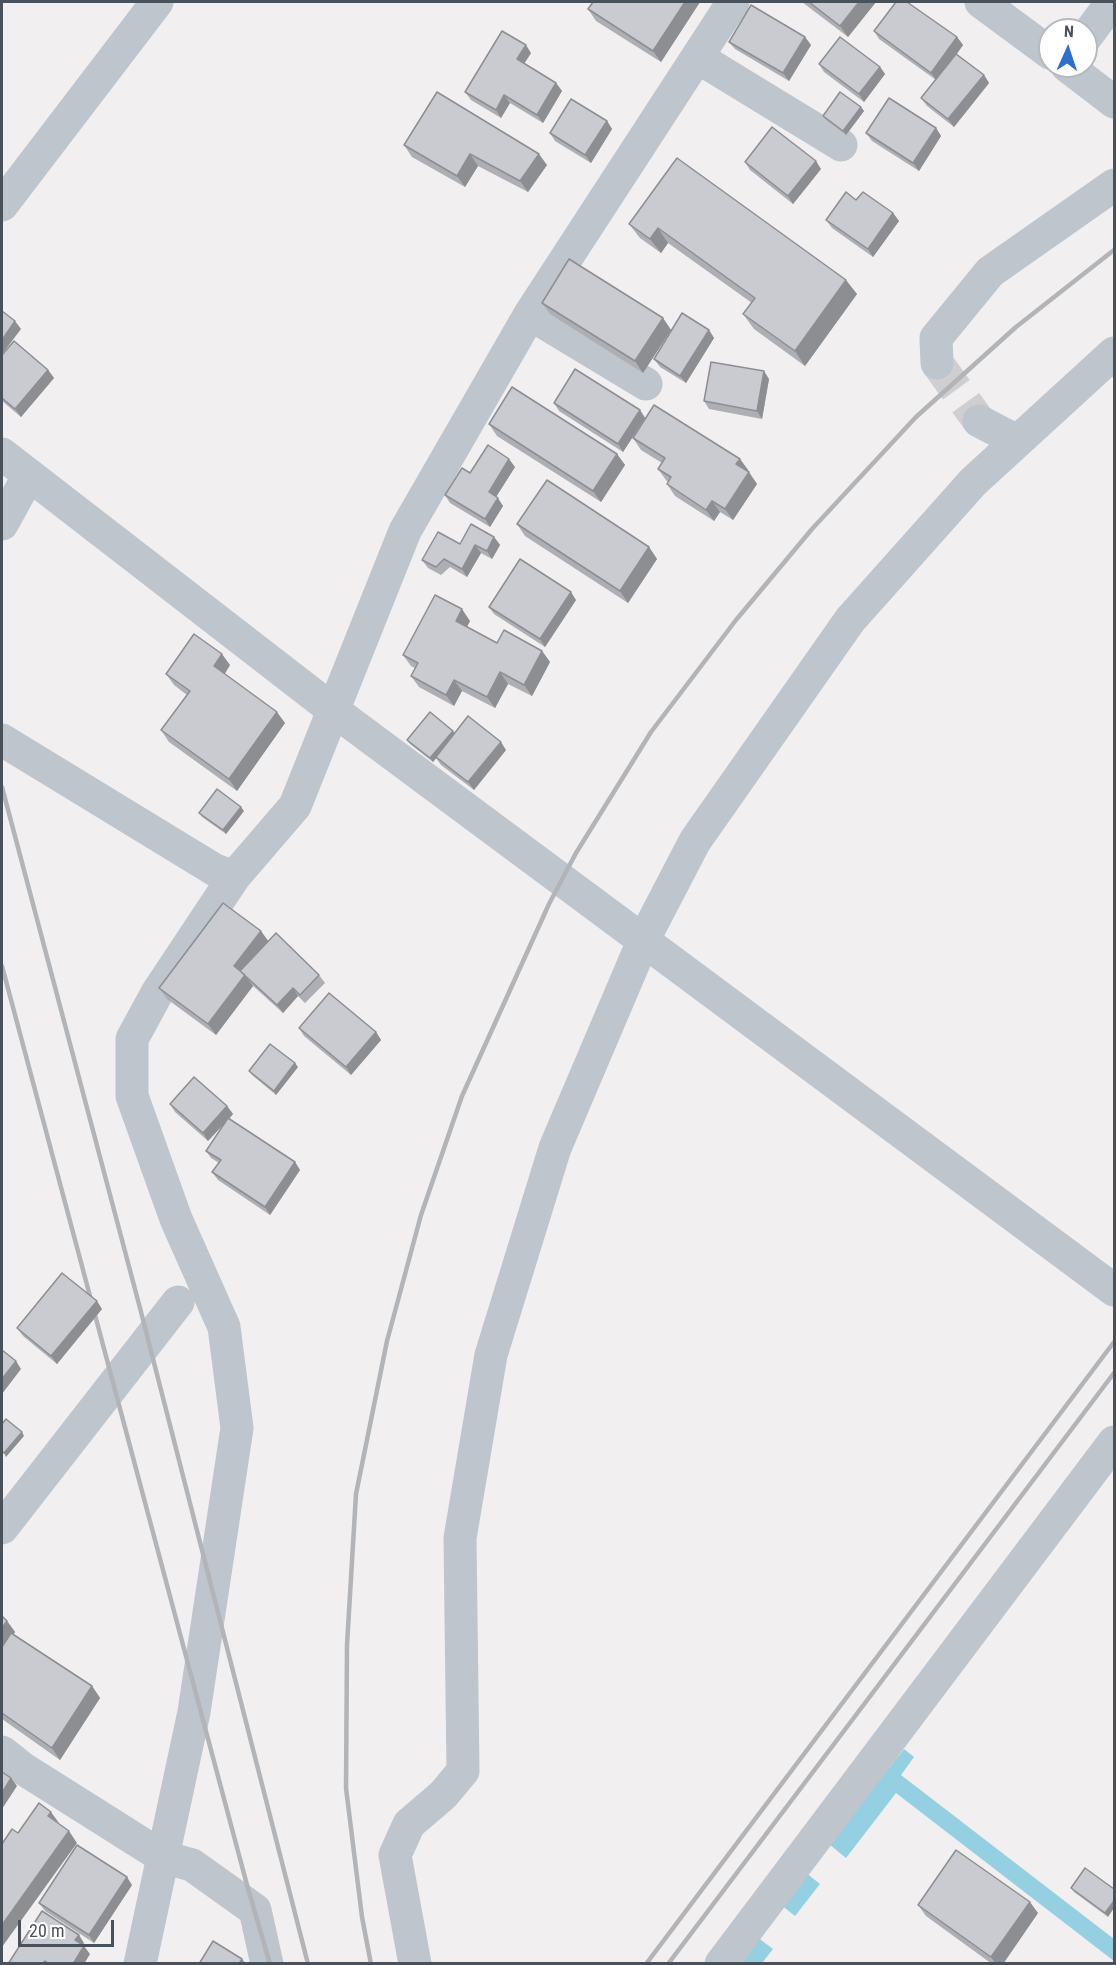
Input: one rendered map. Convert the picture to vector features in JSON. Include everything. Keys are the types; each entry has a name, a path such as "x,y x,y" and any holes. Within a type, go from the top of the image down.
{"street":[{"path":"2,204 157,2"},
{"path":"140,1964 194,1712 237,1428 224,1327 176,1219 132,1096 132,1039 157,993 234,877 295,806 405,531 530,314 733,2"},
{"path":"981,2 1038,44"},
{"path":"1098,21 1112,2"},
{"path":"697,57 841,145"},
{"path":"1083,78 1114,102"},
{"path":"937,363 936,338 990,272 1114,185"},
{"path":"530,314 646,384"},
{"path":"415,1964 395,1856 409,1824 443,1795 463,1771 460,1538 491,1355 555,1148 644,939 695,841 850,620 973,482 1114,353"},
{"path":"979,421 1017,441"},
{"path":"2,454 333,710 1114,1290"},
{"path":"2,524 29,475"},
{"path":"2,741 215,870 234,877"},
{"path":"2,1528 178,1302"},
{"path":"721,1964 1114,1442"},
{"path":"2,1752 22,1768 163,1857 192,1865 255,1910 267,1964"}],"water":[{"path":"904,1749 914,1757 901,1775 1114,1939 1114,1961 896,1793 846,1858 829,1844"},
{"path":"805,1872 820,1884 795,1916 780,1904"},
{"path":"757,1937 773,1949 762,1963 737,1964"}],"building":[{"path":"593,2 685,2 653,51 588,9"},
{"path":"809,2 859,2 840,26"},
{"path":"896,2 907,2 957,37 931,73 874,31"},
{"path":"751,5 805,37 783,73 729,42"},
{"path":"502,31 526,45 517,59 556,83 537,115 504,95 496,110 465,92"},
{"path":"840,37 880,67 859,94 819,64"},
{"path":"956,54 984,75 948,119 921,98"},
{"path":"437,92 539,154 520,181 470,154 457,176 404,145"},
{"path":"840,92 861,107 843,131 823,116"},
{"path":"889,98 936,128 913,163 866,133"},
{"path":"571,99 607,121 585,155 550,133"},
{"path":"772,127 816,161 788,196 745,162"},
{"path":"677,158 846,280 795,351 743,314 755,298 658,228 650,239 629,224"},
{"path":"846,192 856,200 863,192 893,213 868,249 826,220"},
{"path":"569,259 663,318 635,361 542,303"},
{"path":"2,311 15,321 2,340"},
{"path":"682,313 709,330 680,376 654,359"},
{"path":"14,341 48,370 15,409 2,398 2,355"},
{"path":"711,362 764,371 757,411 704,401"},
{"path":"575,369 640,410 618,444 554,403"},
{"path":"512,387 617,454 593,491 489,424"},
{"path":"654,405 740,459 736,464 749,472 725,509 712,501 706,510 667,484 671,477 658,469 665,458 633,438"},
{"path":"488,445 509,459 489,492 498,498 485,519 445,495 462,468 470,473"},
{"path":"547,480 649,547 620,591 517,524"},
{"path":"471,524 494,537 487,551 475,545 462,569 444,559 436,567 422,560 438,532 460,544"},
{"path":"520,559 571,592 540,639 489,607"},
{"path":"435,595 462,609 456,621 497,643 504,630 542,651 524,685 500,672 487,697 454,680 446,695 411,676 418,663 403,655"},
{"path":"194,634 222,654 214,666 277,712 229,779 161,730 190,691 166,674"},
{"path":"430,712 453,731 430,758 407,740"},
{"path":"468,716 501,742 468,782 436,757"},
{"path":"217,789 241,807 223,830 199,813"},
{"path":"223,903 261,931 234,966 245,975 208,1024 159,988"},
{"path":"276,933 319,975 300,995 293,988 277,1005 240,971"},
{"path":"329,993 376,1032 346,1067 299,1028"},
{"path":"270,1044 295,1063 274,1091 249,1071"},
{"path":"194,1077 227,1106 203,1133 170,1104"},
{"path":"228,1118 295,1162 265,1207 212,1172 221,1160 206,1151"},
{"path":"62,1273 97,1301 51,1356 17,1328"},
{"path":"2,1350 16,1361 2,1379"},
{"path":"6,1419 22,1432 4,1453 2,1451 2,1424"},
{"path":"2,1616 7,1621 2,1628"},
{"path":"11,1633 92,1686 52,1748 2,1713 2,1647"},
{"path":"2,1772 11,1778 2,1793"},
{"path":"39,1803 51,1812 48,1816 69,1831 2,1925 2,1844 12,1829 18,1833"},
{"path":"77,1845 127,1877 89,1935 39,1903"},
{"path":"956,1850 1030,1902 991,1957 918,1905"},
{"path":"1085,1868 1114,1889 1114,1901 1105,1913 1071,1888"},
{"path":"42,1911 79,1935 75,1940 84,1946 73,1964 49,1964 45,1961 42,1964 8,1964"},
{"path":"213,1941 242,1959 239,1964 199,1964"}],"tunnel":[{"path":"937,363 979,421"}],"railway":[{"path":"371,1964 362,1917 346,1788 347,1645 356,1494 387,1341 421,1215 462,1096 549,904 576,853 651,732 736,620 812,529 916,417 1016,327 1114,250"},
{"path":"2,787 140,1308 308,1964"},
{"path":"2,966 270,1964"},
{"path":"646,1964 1114,1342"},
{"path":"668,1964 1114,1373"}]}
